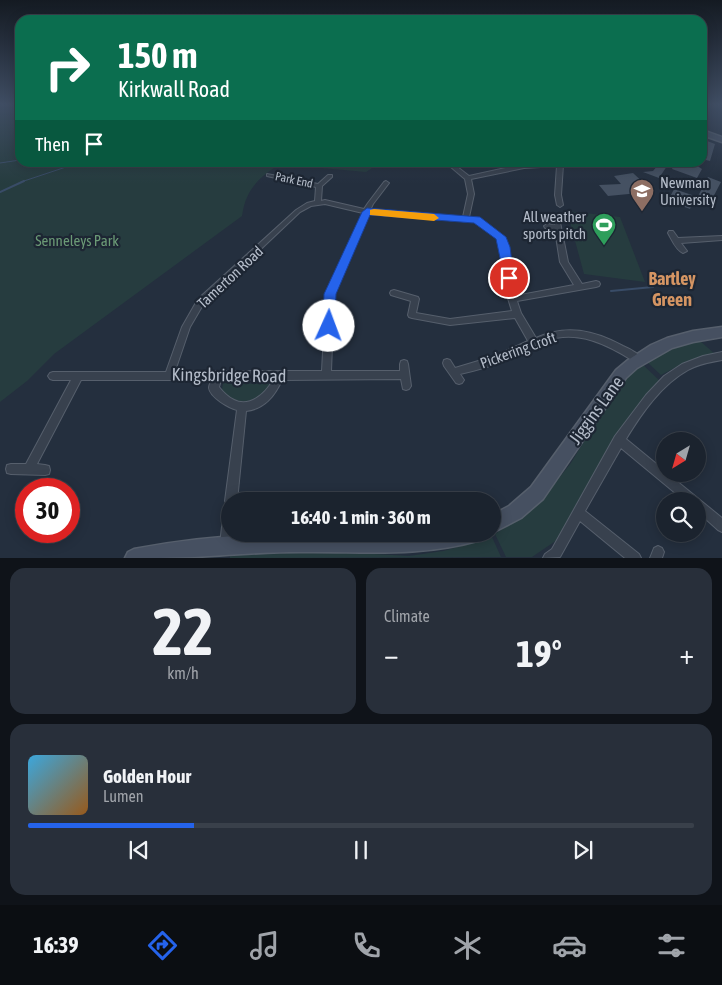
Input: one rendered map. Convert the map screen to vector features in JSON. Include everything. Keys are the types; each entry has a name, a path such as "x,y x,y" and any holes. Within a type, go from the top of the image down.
{"street":[{"path":"707,134 722,140"},
{"path":"453,167 468,178 472,193 466,218"},
{"path":"468,178 519,167"},
{"path":"549,200 560,203 557,187 561,174 560,167"},
{"name":"Park End","path":"276,170 267,177 319,186"},
{"path":"330,176 319,186 318,202 367,212 466,218 476,220 500,237 505,247 510,292 517,314 534,343"},
{"path":"326,375 330,294 378,187 386,183"},
{"name":"Tamerton Road","path":"170,374 183,331 202,301 298,211 318,202"},
{"path":"556,219 564,262 579,286"},
{"path":"547,226 557,228"},
{"path":"671,233 683,251"},
{"path":"676,241 722,238"},
{"path":"513,299 596,284"},
{"path":"394,293 415,299 412,315 450,322 517,314"},
{"name":"Jiggins Lane","path":"501,520 515,512 536,493 621,374 638,359 660,345 694,335 722,332"},
{"name":"Pickering Croft","path":"447,363 456,376 557,334 577,333 600,338 638,359"},
{"path":"549,558 556,553 619,440 664,381 685,367 722,356"},
{"path":"404,364 406,386"},
{"name":"Kingsbridge Road","path":"53,376 170,374 217,376 405,375"},
{"path":"29,469 78,376"},
{"path":"217,376 214,388 221,397 231,405 242,408 267,396 274,390 279,376"},
{"path":"232,492 242,408"},
{"path":"619,440 682,492"},
{"path":"11,469 45,470"},
{"path":"706,512 722,526"},
{"path":"579,514 635,558"},
{"path":"134,558 226,545 306,543 403,547 442,545 451,542"}],"green space":[{"name":"Senneleys Park","path":"0,131 15,131 15,167 276,167 260,179 250,191 242,216 54,354 27,381 0,402"},
{"path":"310,167 374,167 366,172"},
{"name":"All weather sports pitch","path":"567,211 620,217 645,282 584,274"},
{"path":"699,340 715,354 684,363 661,375 647,362 667,351"},
{"path":"641,363 660,381 631,414 616,435 557,540 532,557 506,557 499,542 501,542 501,530 539,503 571,463 610,398"},
{"path":"223,383 269,384 262,396 250,401 244,401 225,396 222,390"},
{"path":"474,542 494,542 501,557 230,558 230,552 324,551 409,556 443,551"}],"building":[{"path":"707,141 715,144 710,161 707,160"},
{"path":"656,167 666,167 659,178 643,172 653,171"},
{"path":"673,167 699,167 702,169 697,178 672,169"},
{"path":"633,173 647,186 633,187 639,193 608,196 599,185 621,184 614,176"},
{"path":"708,177 721,182 709,205 696,200"},
{"path":"674,189 695,196 690,209 668,201"}],"waterway":[{"path":"0,163 15,161"},
{"path":"24,181 66,167"},
{"path":"0,192 24,181"},
{"path":"611,291 653,287"}],"slow traffic":[{"path":"374,212 434,218"}],"place":[{"name":"Newman University","path":"642,212"},
{"name":"All weather sports pitch","path":"604,246"}],"district":[{"name":"Bartley Green","path":"672,288"}],"route":[{"path":"329,326 330,294 367,212 476,220 500,237 505,247 509,278"}]}
